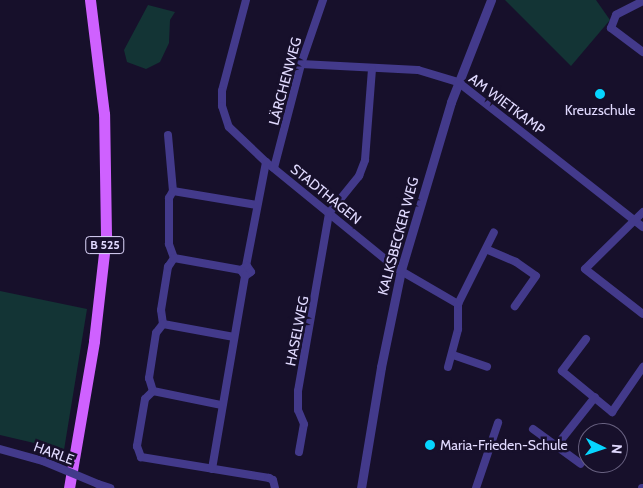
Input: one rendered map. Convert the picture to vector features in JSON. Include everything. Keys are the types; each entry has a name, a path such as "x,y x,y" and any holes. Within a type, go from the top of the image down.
{"main road":[{"name":"B 525","path":"69,488 94,341 106,235 104,114 90,0"}],"street":[{"name":"STADTHAGEN","path":"246,0 222,91 224,118 236,137 400,270 458,304"},
{"name":"LÄRCHENWEG","path":"274,168 301,64 323,0"},
{"name":"KALKSBECKER WEG","path":"362,488 381,367 400,270 458,82 492,0"},
{"path":"643,1 616,14 611,28 643,52"},
{"name":"AM WIETKAMP","path":"301,64 418,70 458,82 643,226"},
{"path":"329,213 359,176 365,160 372,69"},
{"path":"168,134 173,191 169,198 169,244 174,258"},
{"path":"212,469 244,271 266,162"},
{"path":"173,191 258,205"},
{"path":"643,212 585,269 643,314"},
{"name":"HASELWEG","path":"298,452 304,424 298,410 298,391 329,213"},
{"path":"448,367 454,355 458,304 488,250 494,232"},
{"path":"488,250 516,262 536,276 515,306"},
{"path":"174,258 244,271"},
{"path":"164,324 161,310 168,267 174,258"},
{"path":"164,324 234,337"},
{"path":"153,391 149,378 156,333 164,324"},
{"path":"586,339 562,372 612,412 643,367"},
{"path":"454,355 487,367"},
{"path":"153,391 222,405"},
{"path":"153,391 145,399 141,420 137,446 141,457 269,478 273,480 275,488"},
{"path":"557,446 595,398"},
{"path":"476,488 498,423"},
{"path":"533,428 578,462"},
{"name":"HARLE","path":"0,449 43,461 110,488"}],"green space":[{"path":"505,0 596,0 610,20 571,66"},
{"path":"148,5 175,12 170,20 169,43 160,62 146,69 127,62 124,50"},
{"path":"0,291 87,309 64,450 0,435"}],"place":[{"name":"Kreuzschule","path":"600,94"},
{"name":"Maria-Frieden-Schule","path":"430,445"}]}
